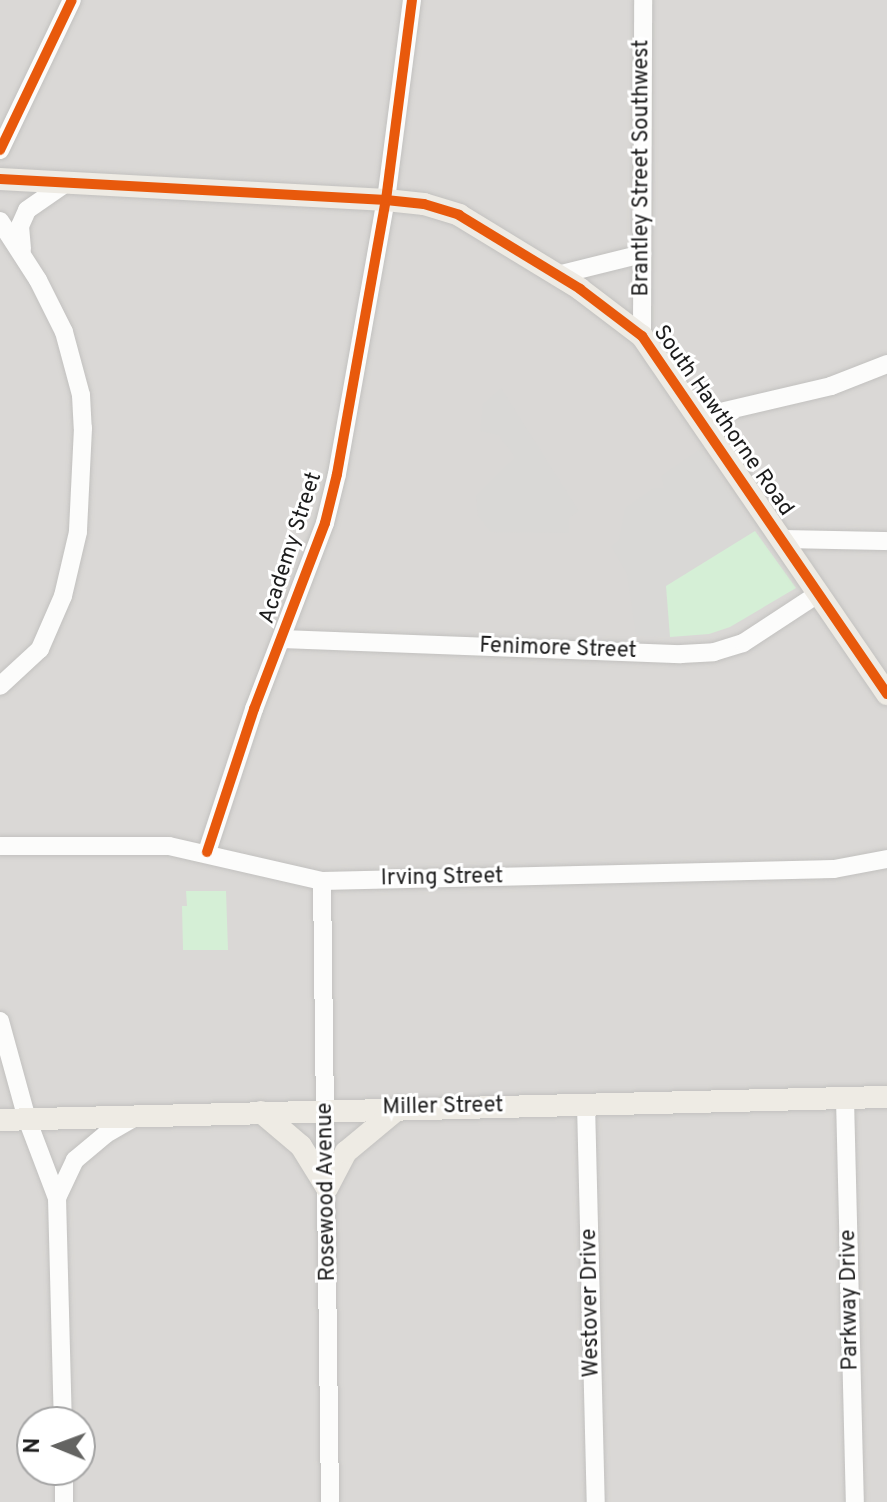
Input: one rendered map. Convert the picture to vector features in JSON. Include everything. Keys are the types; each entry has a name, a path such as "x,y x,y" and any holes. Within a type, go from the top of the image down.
{"main road":[{"name":"South Hawthorne Road","path":"0,179 386,200 424,204 459,215 557,275 642,336 887,694"},
{"name":"Miller Street","path":"0,1120 887,1097"},
{"path":"327,1188 346,1152 399,1108"},
{"path":"261,1112 301,1146 327,1188"}],"street":[{"path":"0,150 72,0"},
{"name":"Academy Street","path":"207,852 254,709 325,523 337,474 386,200 412,0"},
{"name":"Brantley Street Southwest","path":"642,336 643,0"},
{"path":"22,252 20,226 27,210 66,183"},
{"path":"0,221 22,252 64,332 75,370 83,428 82,487 72,564 49,632 31,659 0,686"},
{"path":"557,275 642,254"},
{"path":"699,417 831,386 887,364"},
{"path":"781,539 887,541"},
{"name":"Fenimore Street","path":"282,639 692,654 743,643 818,594"},
{"name":"Irving Street","path":"0,846 169,846 207,852 322,881 834,869 887,859"},
{"name":"Rosewood Avenue","path":"322,881 330,1502"},
{"path":"0,1021 27,1119 57,1198 63,1406"},
{"name":"Parkway Drive","path":"845,1099 855,1502"},
{"name":"Westover Drive","path":"586,1104 596,1502"},
{"path":"57,1198 75,1160 106,1134 139,1115"}],"shaded area":[{"path":"0,0 887,0 887,1502 0,1502"},
{"path":"501,388 579,511 569,518 569,533 491,532 478,516 476,496 515,457 498,435 480,431 483,404"},
{"path":"700,449 755,531 666,586 670,637 636,636 627,574 611,546 619,540 625,508 654,488 664,488 661,476"}],"green space":[{"path":"755,531 796,588 730,627 709,634 670,637 666,586"},
{"path":"186,891 226,891 228,950 183,950 182,906 187,906"}],"cycle path":[{"path":"0,150 72,0"},
{"path":"207,852 254,709 325,523 337,474 386,200 412,0"},
{"path":"0,179 386,200 424,204 459,215 580,289 642,336 887,694"}]}
